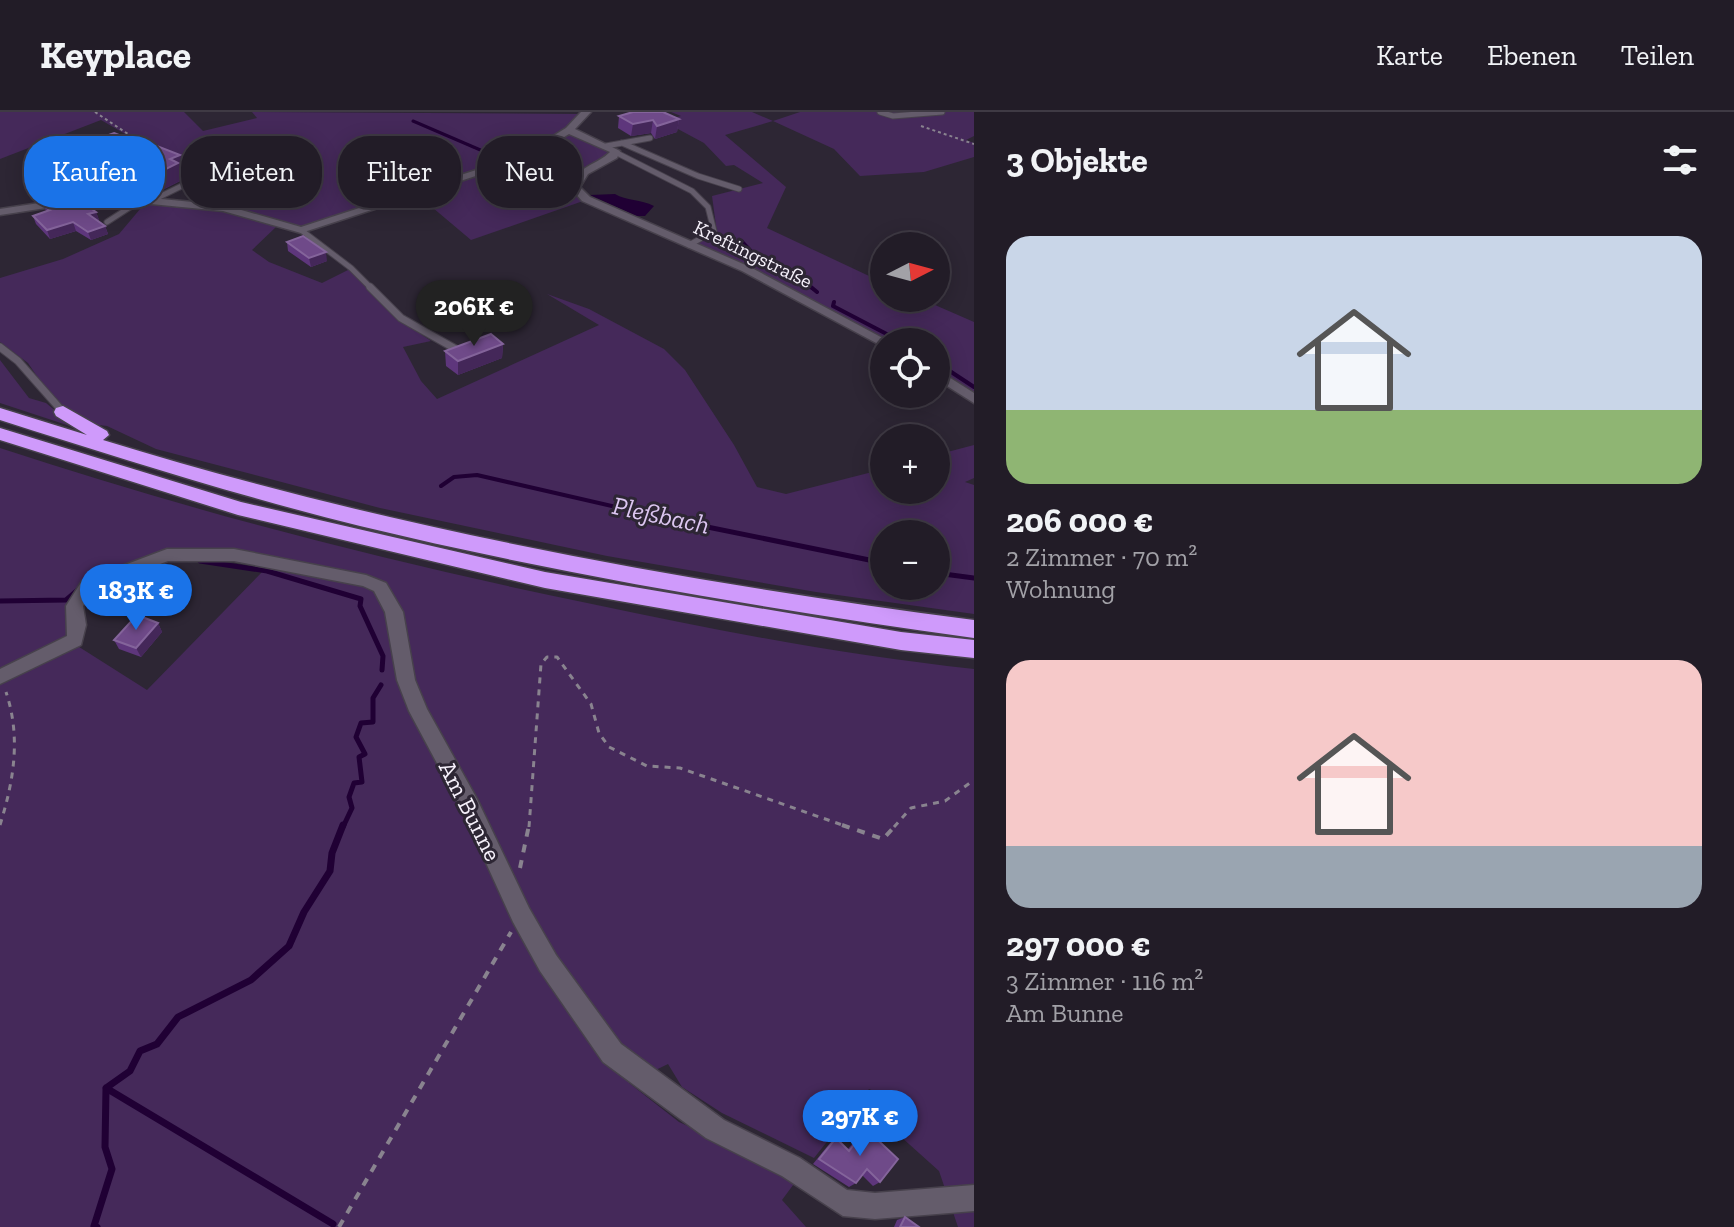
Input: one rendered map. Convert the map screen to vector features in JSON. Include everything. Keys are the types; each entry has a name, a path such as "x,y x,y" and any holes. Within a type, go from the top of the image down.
{"highway":[{"path":"63,412 90,431 179,471"},
{"path":"0,414 179,471 358,519 574,566 717,592 974,629"},
{"path":"0,434 238,508 458,561 545,580 901,641 974,649"}],"street":[{"path":"165,202 224,208 301,230 525,157 569,130 586,112"},
{"path":"569,130 615,147"},
{"name":"Kreftingstraße","path":"615,147 614,156 580,174 575,181 578,192 617,214 746,269 870,335"},
{"path":"0,212 32,208"},
{"path":"950,383 974,399"},
{"name":"Am Bunne","path":"2,683 75,640 77,625 74,606 88,585 167,555 234,555 366,581 380,587 394,612 406,680 418,711 470,805 516,905 548,963 612,1053 715,1129 791,1167 843,1203 875,1206 974,1198"}],"lane":[{"path":"880,112 893,116 942,112"},
{"path":"615,147 650,138"},
{"path":"615,147 739,189"},
{"path":"615,147 688,189 708,207 714,231 689,245"},
{"path":"82,157 98,166 74,176 62,181 42,187 27,180 36,172 82,157"},
{"path":"107,222 134,208"},
{"path":"301,230 351,268 401,318 461,352"},
{"path":"0,347 11,354 46,398 63,412"}],"path":[{"path":"95,112 131,136"},
{"path":"893,116 974,144"},
{"path":"339,1227 482,976 516,905 532,810 541,664 547,657 557,657 591,704 599,733 609,747 647,766 680,768 883,839 911,808 928,809 946,803 974,780"},
{"path":"0,825 17,737 14,711 2,683"}],"shaded area":[{"path":"0,112 184,112 203,131 257,118 252,112 578,114 573,125 555,136 477,136 477,171 461,176 461,136 338,136 338,208 364,208 306,227 291,226 226,208 322,208 322,136 181,136 181,167 165,157 165,136 129,136 101,120 60,136 24,136 24,150 0,159"},
{"path":"671,112 752,112 773,121 725,135 786,187 767,228 870,276 870,312 950,312 974,322 974,395 950,380 950,328 870,328 870,333 695,244 717,233 712,196 763,183 734,165 726,166 704,143 663,121 681,116"},
{"path":"800,112 974,112 974,136 966,140 974,143 974,157 924,172 860,176 834,149 773,121"},
{"path":"582,139 609,150 606,158 582,172"},
{"path":"477,176 477,208 563,208 471,240 433,208 461,208 461,182"},
{"path":"615,194 654,206 645,216 636,216 590,195"},
{"path":"165,204 181,205 181,208 221,209 276,227 252,250 269,262 322,283 350,269 400,320 431,341 403,347 421,381 437,399 599,325 547,294 589,309 664,349 685,370 734,445 757,487 786,494 870,473 870,504 950,504 950,451 974,445 974,478 965,482 974,485 974,614 873,600 950,600 950,520 870,520 870,600 607,556 380,508 156,449 107,426 90,424 51,397 28,363 0,342 0,278 63,259 119,234 141,208 165,208"},
{"path":"0,360 29,398 46,403 76,428 0,403"},
{"path":"0,448 220,515 442,571 735,633 878,657 974,669 974,1227 958,1227 939,1171 880,1118 889,1097 869,1089 814,1158 722,1113 682,1087 668,1064 629,1083 679,1122 799,1177 782,1200 806,1227 0,1227 0,684 76,645 147,690 263,571 240,558 167,552 87,583 76,626 60,640 0,670"}],"building":[{"path":"633,112 663,112 679,119 657,126 653,120 633,124 619,116"},
{"path":"165,149 180,155 170,159 178,163 165,170"},
{"path":"47,208 90,208 96,212 88,214 105,226 88,232 73,222 47,230 33,216 50,210"},
{"path":"303,236 326,252 309,258 287,242"},
{"path":"491,334 503,344 458,361 445,351"},
{"path":"137,615 158,623 136,648 114,640"},
{"path":"866,1129 898,1159 880,1182 867,1169 856,1183 819,1159 836,1138 849,1151"},
{"path":"905,1217 919,1227 900,1227"}],"waterway":[{"path":"413,121 477,149"},
{"path":"742,241 757,257 813,289"},
{"path":"811,287 817,292"},
{"path":"834,302 833,306 875,328"},
{"path":"950,371 974,387"},
{"name":"Pleßbach","path":"441,486 454,477 477,475 671,520"},
{"name":"Pleßbach","path":"671,520 870,560"},
{"name":"Pleßbach","path":"671,520 677,521"},
{"name":"Pleßbach","path":"200,561 267,571 361,599 360,606 383,656 382,670"},
{"name":"Pleßbach","path":"950,575 974,578"},
{"name":"Pleßbach","path":"0,601 66,600 79,589"},
{"path":"343,827 352,808 349,797 354,783 362,782 359,757 365,754 356,737 361,723 373,722 373,698 381,685"},
{"path":"106,1088 130,1071 140,1051 157,1044 178,1017 251,980 289,946 304,912 330,871 332,853 343,825"},
{"path":"97,1227 94,1226 112,1169 105,1147 106,1088"},
{"path":"106,1088 333,1224"}]}
